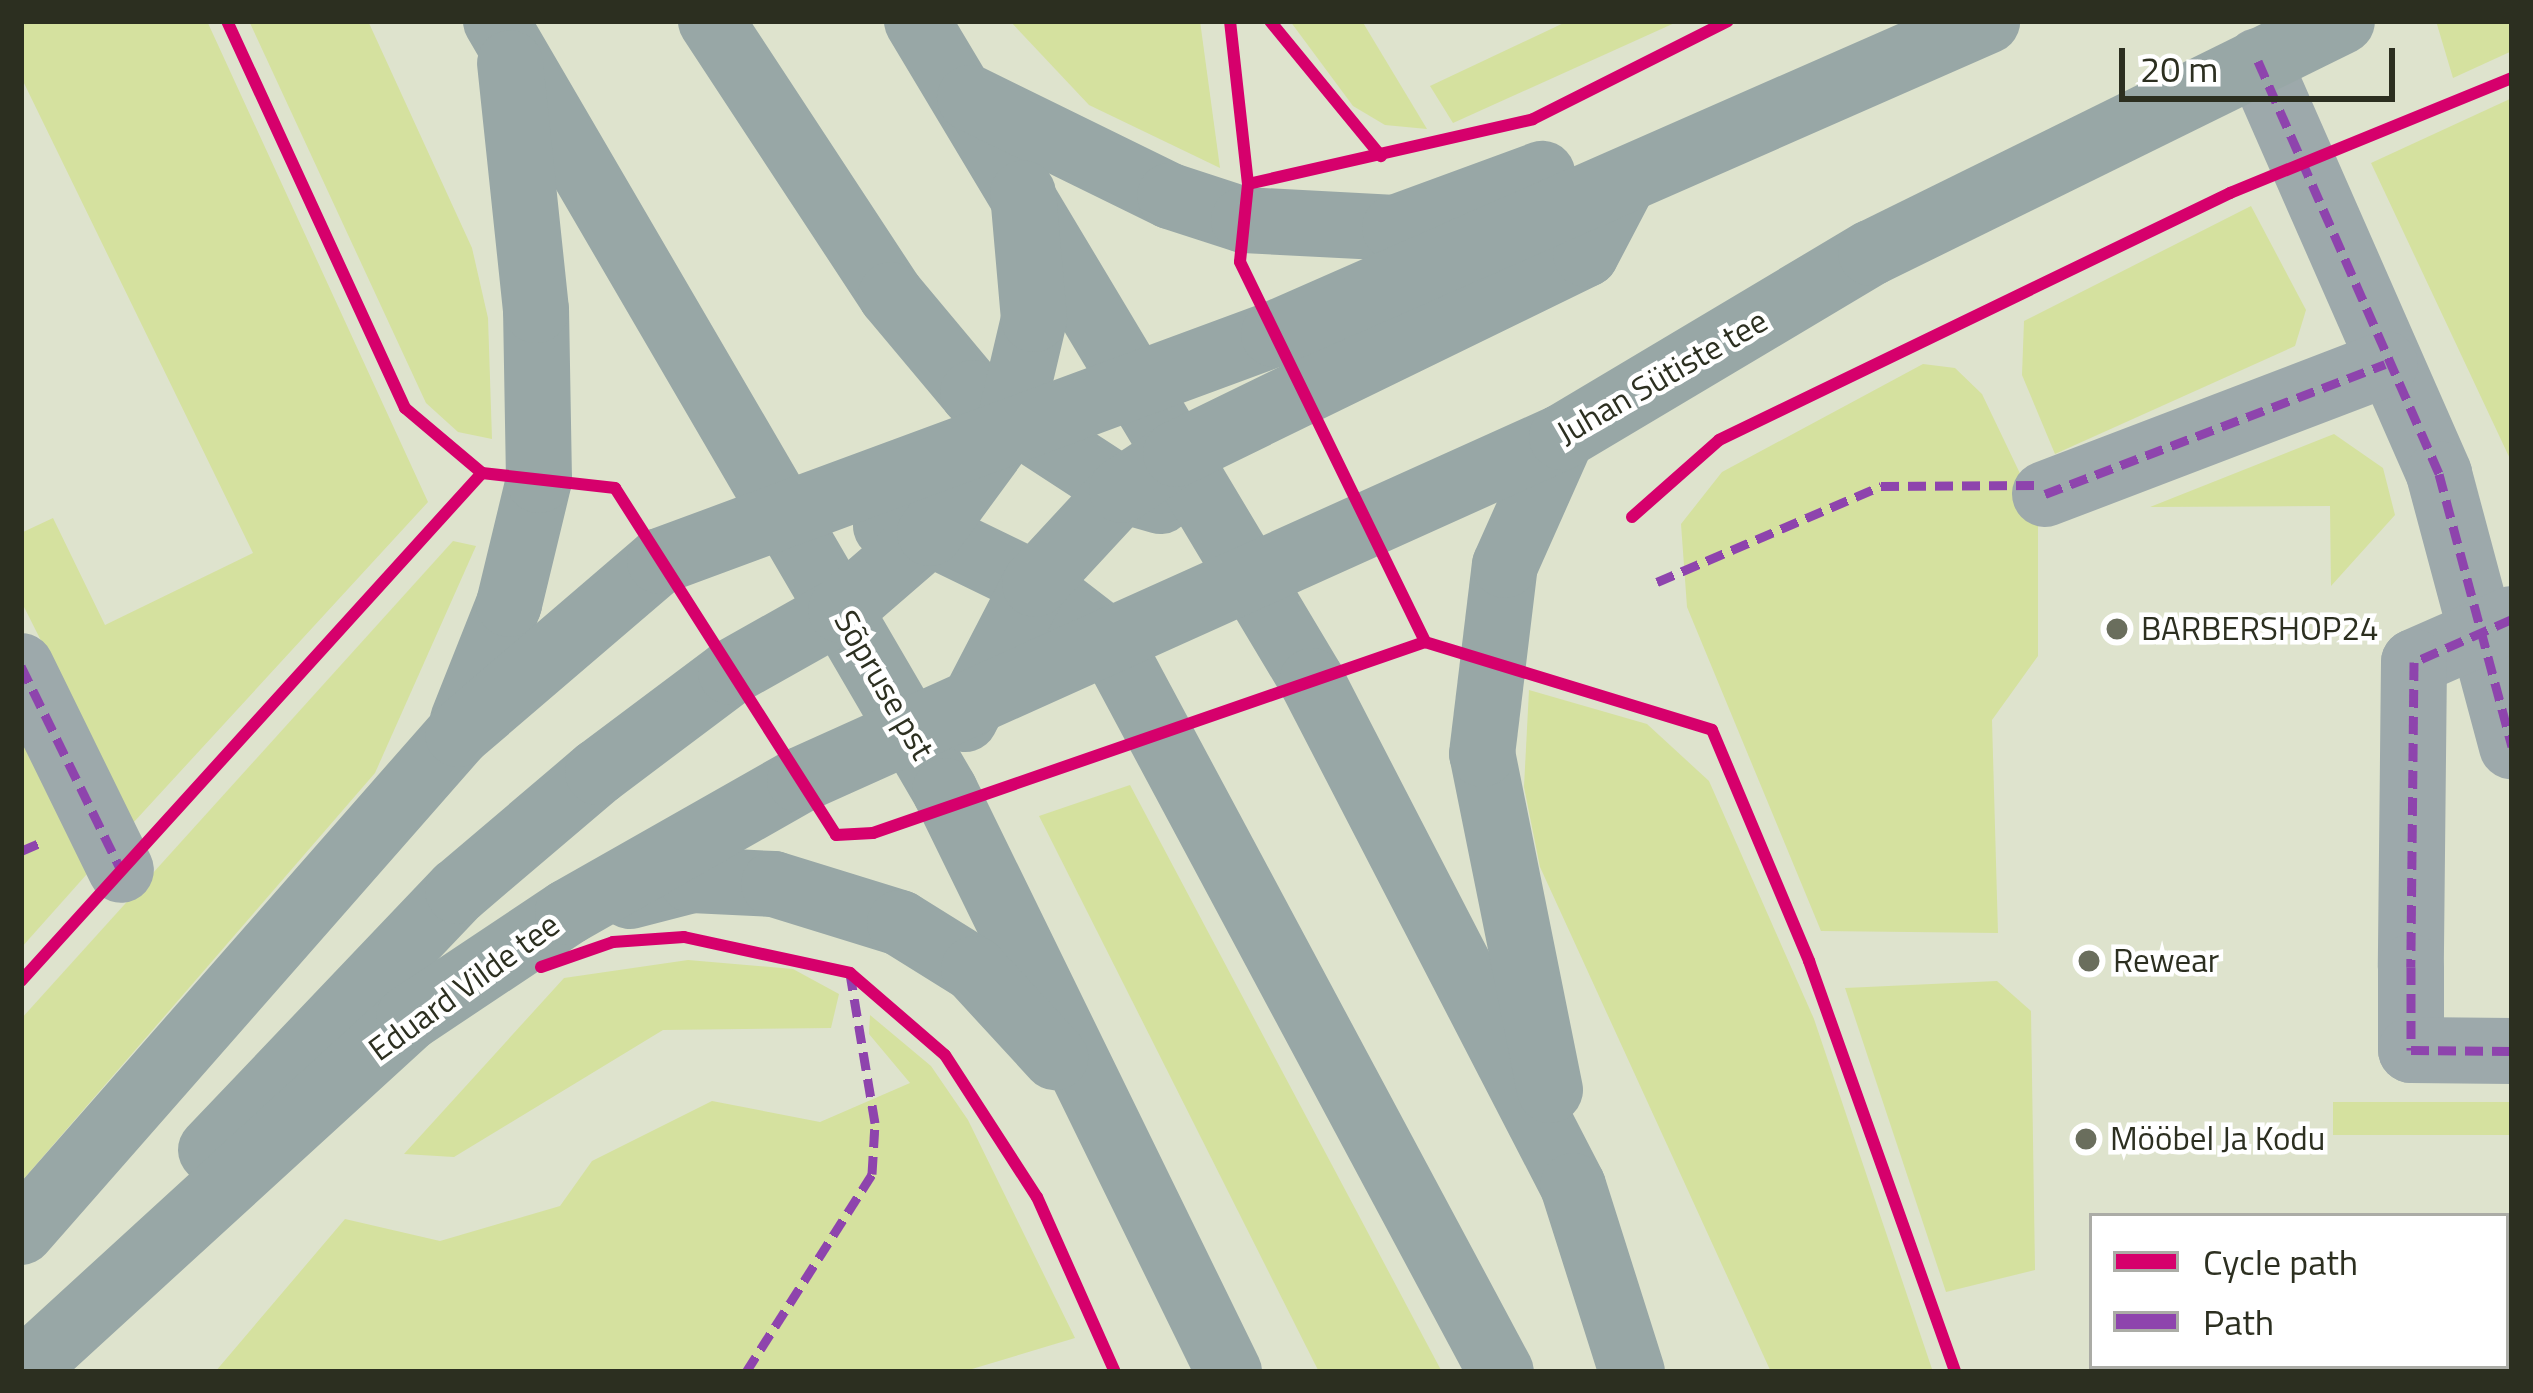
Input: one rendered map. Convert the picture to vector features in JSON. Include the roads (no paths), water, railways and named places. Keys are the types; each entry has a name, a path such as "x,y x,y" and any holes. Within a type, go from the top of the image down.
{"street":[{"path":"711,21 891,295 1010,425 1122,490 1213,516 1368,526"},
{"path":"917,21 970,98 1250,579 1573,1186"},
{"path":"21,1232 458,734 660,560 782,509 1010,425 1137,387 1622,185 1987,21"},
{"name":"Juhan Sütiste tee","path":"939,719 1562,437 1871,253 2342,21"},
{"path":"458,734 509,604 540,459 502,31"},
{"name":"Sõpruse pst","path":"502,31 841,610 939,719 945,791 1108,1115 1229,1372"},
{"path":"2258,62 2385,364 2438,474 2495,627 2512,746"},
{"path":"970,98 1170,196 1244,220 1395,228 1551,171 1622,185"},
{"path":"939,719 1035,584 1122,490 1176,454 1586,254 1622,185"},
{"path":"37,1356 286,1061 458,891 731,672 841,610 930,533 1010,425 1034,319 1023,193"},
{"path":"2045,494 2385,364"},
{"path":"1562,437 1505,565 1482,754 1573,1186 1632,1372"},
{"path":"782,509 930,533 1035,584 1110,642 1502,1372"},
{"path":"2495,627 2414,662 2411,1050 2512,1051"},
{"path":"21,666 121,870"},
{"name":"Eduard Vilde tee","path":"37,1356 409,1018 568,912 800,780 939,719"},
{"path":"568,912 692,880 774,884 880,916 974,969 1108,1115"}],"place":[{"name":"BARBERSHOP24","path":"2117,629"},
{"name":"Rewear","path":"2089,961"},
{"name":"Mööbel Ja Kodu","path":"2086,1139"}]}
